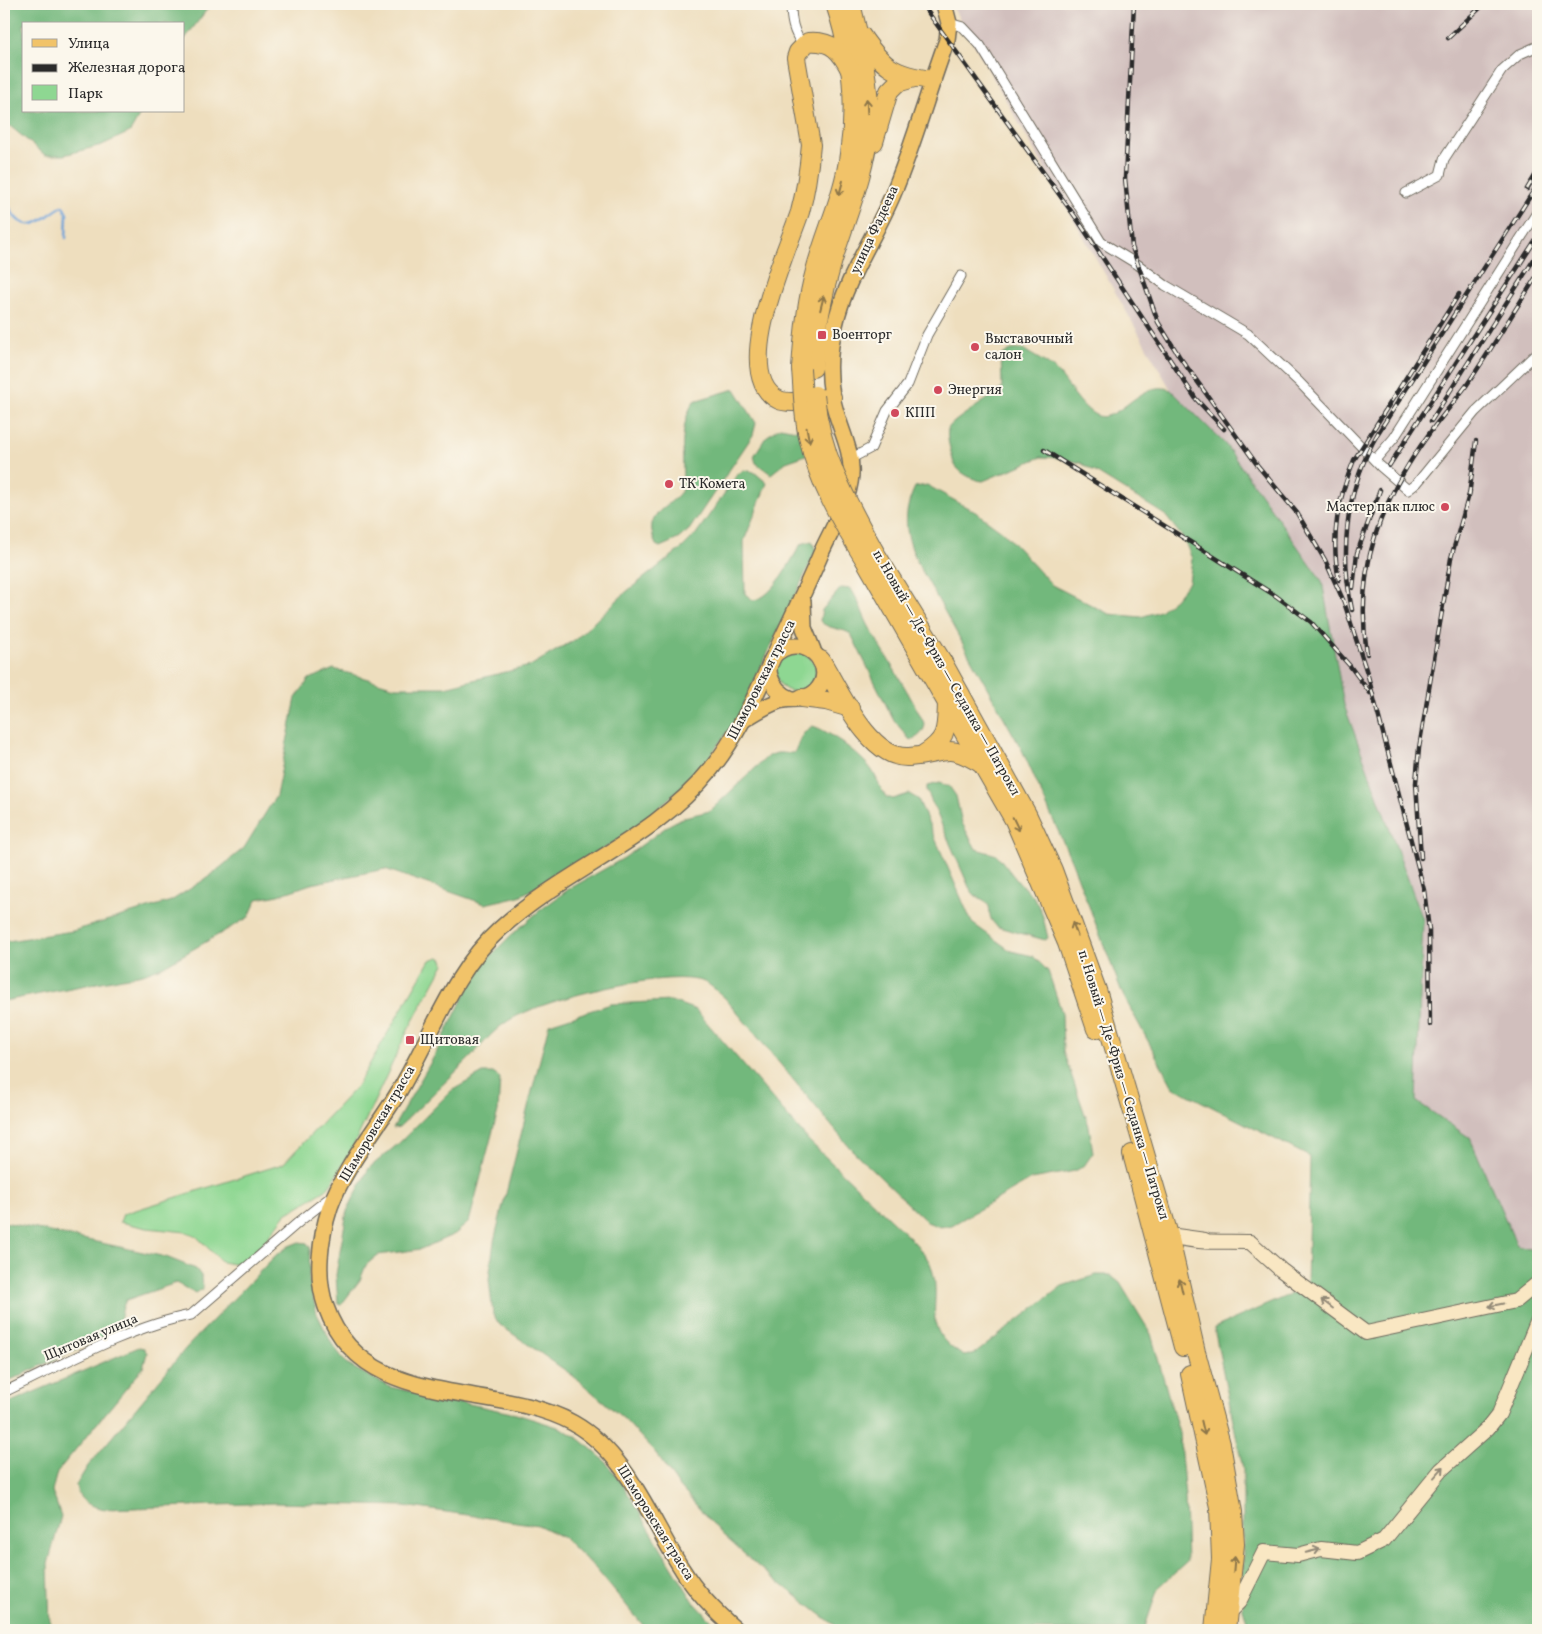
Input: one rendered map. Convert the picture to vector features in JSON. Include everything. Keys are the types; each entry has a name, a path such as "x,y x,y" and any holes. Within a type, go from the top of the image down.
{"highway":[{"path":"830,4 831,26 810,43 796,58 811,145 809,168 800,211 768,298 759,356 763,381 769,392 782,401 832,397"},
{"name":"п. Новый — Де-Фриз — Седанка — Патрокл","path":"835,4 851,72 850,153 836,206 815,271 803,338 817,416 828,458 871,558 948,703 985,766 1033,859 1086,994 1156,1241 1197,1404 1219,1507 1221,1559 1214,1630"},
{"name":"п. Новый — Де-Фриз — Седанка — Патрокл","path":"807,368 820,310 850,209 869,128 865,70 851,4"},
{"path":"858,30 877,59 888,68 914,78 932,80"},
{"path":"810,43 826,42 837,49 851,72"},
{"path":"864,154 873,142 889,91 897,83 914,78"},
{"name":"п. Новый — Де-Фриз — Седанка — Патрокл","path":"871,558 983,732 1027,814 1053,870 1097,990 1169,1235 1196,1352 1221,1444 1229,1488 1235,1544 1234,1614"},
{"path":"817,655 850,708 876,744 887,752 902,757 954,750 968,755 985,766"},
{"path":"797,698 826,700 850,708"},
{"path":"924,754 934,748 944,734 948,703"}],"main road":[{"name":"улица Фадеева","path":"850,459 832,397 829,357 835,323 849,285 891,200 912,145 932,80 947,40 949,23 944,4"},
{"name":"Шаморовская трасса","path":"736,1630 703,1598 684,1574 619,1463 603,1445 572,1422 542,1410 419,1386 398,1379 376,1368 346,1342 326,1309 319,1264 324,1231 336,1193 406,1079 450,995 480,950 497,931 534,901 628,843 660,820 689,794 712,767 742,722 804,595 843,506 852,470 850,459"},
{"path":"742,722 768,706 797,698 816,690 821,684 823,668 803,622 802,605 804,595"},
{"path":"797,698 783,695 775,689 769,670 772,661 779,651 790,646 802,646 817,655"},
{"path":"1169,1235 1205,1240 1250,1242 1281,1270 1366,1334 1516,1300 1538,1282"},
{"path":"1234,1614 1264,1552 1298,1555 1321,1549 1357,1552 1384,1540 1440,1470 1488,1428 1500,1414 1538,1320"}],"street":[{"path":"791,4 795,36 810,43"},
{"path":"949,23 963,27 980,44 1101,242 1137,264 1165,285 1248,334 1299,382 1397,483 1408,490 1417,483 1475,412 1538,352"},
{"path":"1406,193 1440,175 1448,152 1502,70 1520,54 1538,46"},
{"path":"1374,460 1394,438 1538,211"},
{"path":"850,459 871,448 887,411 908,384 927,335 961,276"},
{"name":"Щитовая улица","path":"4,1392 94,1349 170,1319 191,1316 300,1221 336,1193"}],"shaded area":[{"path":"951,4 1538,4 1538,1251 1517,1246 1470,1138 1416,1101 1423,920 1344,705 1322,581 1225,444 1171,390"}],"green space":[{"path":"4,4 211,4 185,39 185,22 22,22 22,112 141,112 130,132 102,145 64,155 45,155 4,121"},
{"path":"1023,349 1053,368 1086,408 1098,416 1114,413 1141,394 1151,390 1161,388 1171,390 1225,444 1322,581 1344,705 1423,920 1416,1101 1470,1138 1517,1246 1538,1251 1538,1630 1250,1630 1243,1609 1243,1469 1214,1328 1307,1287 1310,1157 1173,1087 1123,995 1072,862 1022,750 916,560 907,532 908,506 915,487 927,485 977,513 1003,532 1052,585 1109,614 1141,617 1160,611 1175,599 1189,582 1192,559 1184,539 1165,515 1081,463 1060,458 1041,457 983,481 969,477 954,464 948,436 950,425 1002,388 1001,356 1010,350"},
{"path":"735,389 756,423 753,435 689,530 678,539 660,547 656,545 652,534 652,525 654,518 659,512 677,497 682,490 683,444 685,422 689,411 694,401"},
{"path":"780,427 802,431 806,455 786,462 771,474 756,463 754,456 766,437"},
{"path":"744,470 754,472 767,483 744,541 745,594 753,600 768,593 781,578 801,544 812,541 816,551 737,718 711,755 687,782 634,830 560,876 519,896 485,904 385,869 311,884 279,895 257,899 249,917 164,966 143,974 4,1001 4,944 8,941 73,931 171,901 210,876 244,848 276,796 296,698 309,679 334,669 395,687 445,687 530,666 576,639 626,592 682,548 696,534 738,474"},
{"path":"841,588 851,589 868,625 925,725 921,733 915,738 910,740 893,719 851,634 827,626 820,621 822,610"},
{"path":"796,652 810,658 816,672 810,686 796,692 782,686 776,672 782,658"},
{"path":"812,726 827,732 862,759 873,772 886,797 893,799 909,794 918,799 972,923 1011,951 1033,956 1048,971 1062,1013 1063,1051 1089,1126 1093,1153 1084,1166 1075,1171 1032,1179 952,1225 940,1227 927,1222 851,1149 725,998 704,982 686,979 662,979 603,989 572,996 521,1014 505,1023 487,1039 399,1127 393,1128 436,1053 472,980 483,964 508,938 539,911 569,889 624,858 669,825 684,817 710,811 768,756 777,753 794,753 803,734"},
{"path":"939,783 949,786 956,796 962,823 976,849 997,855 1019,883 1033,896 1042,913 1048,938 1045,940 998,927 994,923 990,917 987,903 975,895 969,887 927,791 927,786"},
{"path":"439,957 443,959 444,964 407,1032 350,1153 326,1190 286,1214 262,1245 243,1260 233,1264 222,1262 195,1235 120,1222 123,1214 283,1164 357,1086 430,960"},
{"path":"671,1001 696,1010 809,1141 916,1244 930,1263 934,1278 936,1325 940,1335 949,1345 964,1356 976,1353 1062,1286 1096,1275 1110,1275 1120,1283 1151,1334 1179,1433 1185,1497 1187,1562 1158,1588 1144,1630 841,1630 760,1568 723,1535 678,1485 655,1452 624,1419 572,1375 500,1325 493,1315 489,1279 494,1241 549,1024 611,1004"},
{"path":"483,1073 493,1073 500,1078 498,1111 469,1222 455,1234 421,1249 378,1255 366,1265 360,1280 341,1305 338,1304 336,1275 347,1211 369,1168 398,1144 451,1091"},
{"path":"4,1222 166,1257 196,1269 202,1277 203,1289 195,1293 176,1283 126,1300 114,1332 4,1383"},
{"path":"299,1242 307,1243 310,1247 309,1279 317,1314 332,1344 348,1365 390,1387 516,1414 561,1428 581,1440 605,1461 624,1487 693,1601 720,1630 647,1630 596,1569 564,1538 538,1525 404,1506 275,1503 105,1509 90,1505 82,1499 79,1496 76,1485 88,1466 186,1348 275,1256 289,1246"},
{"path":"139,1347 144,1348 147,1353 143,1368 57,1472 52,1491 61,1516 48,1564 50,1630 4,1630 4,1405"}],"waterway":[{"path":"4,175 6,178 7,202 15,217 21,222 28,224 36,223 63,206 67,214 66,238"}],"railway":[{"path":"922,4 1079,222 1196,399 1224,429"},
{"path":"1134,4 1125,178 1132,247 1158,322 1179,356 1258,466 1297,513 1325,560 1344,602 1368,676 1424,890 1429,930 1430,1025"},
{"path":"1448,38 1484,4"},
{"path":"1527,189 1538,171"},
{"path":"1352,610 1346,564 1348,519 1352,497 1367,454 1378,433 1538,184"},
{"path":"1389,466 1538,236"},
{"path":"1431,421 1538,253"},
{"path":"1367,654 1364,592 1375,536 1385,509 1413,457 1466,386 1538,274"},
{"path":"1339,580 1335,549 1337,518 1348,475 1354,460 1459,294"},
{"path":"1469,496 1476,441"},
{"path":"1044,450 1276,596 1311,622 1350,666 1370,693"},
{"path":"1353,588 1357,553 1380,490"},
{"path":"1421,858 1416,783 1419,748 1451,558 1470,491"}],"place":[{"name":"Военторг","path":"822,335"},
{"name":"Выставочный салон","path":"975,347"},
{"name":"Энергия","path":"938,390"},
{"name":"КПП","path":"895,413"},
{"name":"ТК Комета","path":"669,484"},
{"name":"Мастер пак плюс","path":"1445,507"},
{"name":"Щитовая","path":"410,1040"}]}
